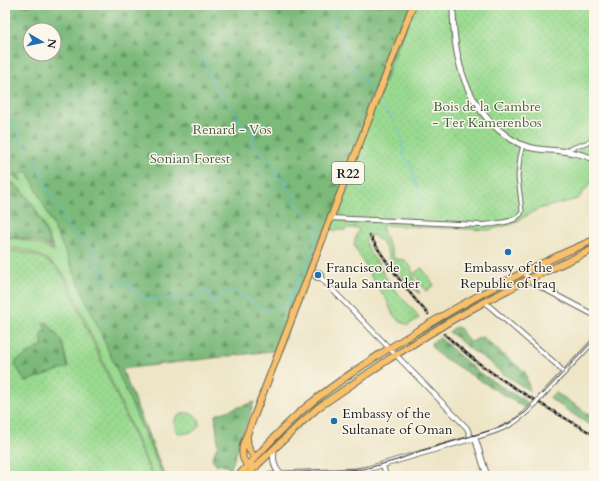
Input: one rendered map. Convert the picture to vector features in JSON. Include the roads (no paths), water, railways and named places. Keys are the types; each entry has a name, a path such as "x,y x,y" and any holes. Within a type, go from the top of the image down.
{"main road":[{"name":"R22","path":"248,465 244,460 242,452 243,445 413,5"},
{"path":"239,476 276,434 310,403 358,368 450,311 484,292 594,240"},
{"path":"246,476 319,407 356,381 447,323 486,301 594,249"},
{"path":"247,437 248,448 255,457 256,467"},
{"path":"248,465 256,467"}],"street":[{"path":"453,5 455,47 459,64 466,85 482,113 503,134 523,145 543,150 579,154 594,159"},
{"path":"563,152 594,140"},
{"path":"330,218 480,225 504,223 514,219 521,214 522,211 518,177 523,145"},
{"path":"524,272 533,283 594,315"},
{"path":"321,278 467,428 470,436 476,442 487,476"},
{"path":"486,301 490,307 556,364 564,373"},
{"path":"258,476 280,474 325,474 360,471 498,430 519,419 594,342"},
{"path":"274,449 274,466 280,474"},
{"path":"383,465 386,476"},
{"path":"542,476 548,476"}],"waterway":[{"path":"332,12 346,59 360,75 374,96"},
{"path":"203,55 206,68 219,93 233,108 242,126 255,130 252,143 278,170 276,178 287,180 284,188 298,197 294,201 307,215"},
{"path":"382,106 394,121"},
{"path":"5,108 16,131 29,151"},
{"path":"396,126 401,135 404,156 412,167 418,190"},
{"path":"34,160 57,205"},
{"path":"417,214 422,197 420,194"},
{"path":"59,209 68,226 95,254 91,264 103,268 101,278 112,281"},
{"path":"313,220 320,226"},
{"path":"274,309 284,308 305,268 315,243 317,230 322,224"},
{"path":"118,282 127,284 145,299 192,299 207,288 213,302 230,290 249,299 264,311 270,310"}],"tram line":[{"path":"255,476 265,474 364,469 499,428 510,423 526,412 594,340"}],"railway":[{"path":"370,236 397,276 428,314"},
{"path":"444,334 497,376 524,394 594,435"}],"place":[{"name":"Embassy of the Republic of Iraq","path":"508,252"},
{"name":"Francisco de Paula Santander","path":"318,275"},
{"name":"Embassy of the Sultanate of Oman","path":"334,421"}],"park label":[{"name":"Bois de la Cambre - Ter Kamerenbos","path":"487,114"},
{"name":"Renard - Vos","path":"232,129"},
{"name":"Sonian Forest","path":"190,158"}]}
